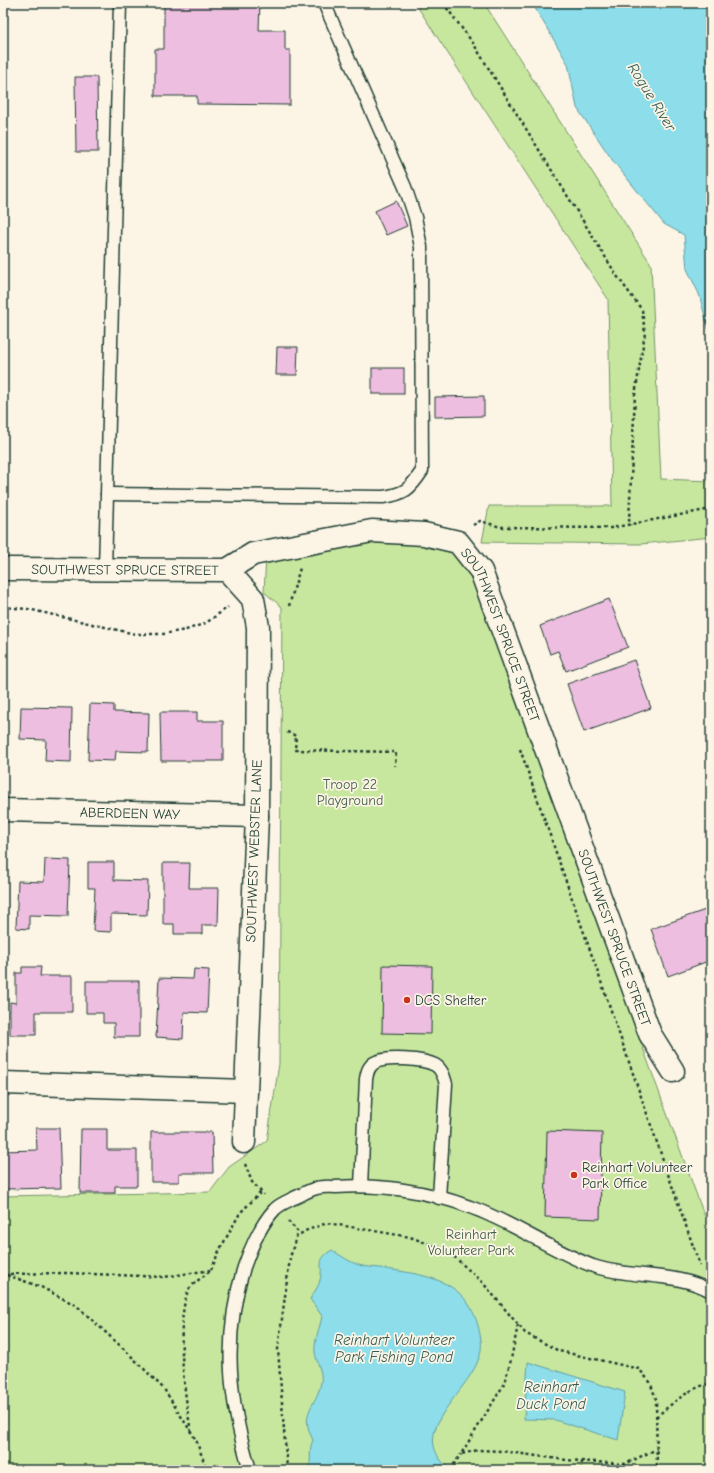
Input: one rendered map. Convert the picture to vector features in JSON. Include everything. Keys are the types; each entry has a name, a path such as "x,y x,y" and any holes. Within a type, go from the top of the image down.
{"street":[{"name":"SOUTHWEST SPRUCE STREET","path":"3,569 227,570 253,554 372,531 424,534 458,542 481,570 650,1034 673,1071"},
{"name":"SOUTHWEST WEBSTER LANE","path":"227,570 252,599 258,627 256,816 244,1142"},
{"name":"ABERDEEN WAY","path":"3,810 256,816"},
{"path":"3,1083 246,1091"}],"lane":[{"path":"105,570 120,3"},
{"path":"107,494 383,497 400,495 414,483 422,471 420,248 415,217 405,187 324,3"},
{"path":"361,1186 366,1079 369,1068 375,1062 387,1059 424,1061 436,1066 442,1072 446,1084 439,1198"},
{"path":"250,1470 237,1425 230,1368 232,1316 237,1289 255,1238 275,1208 318,1187 361,1186 388,1189 439,1198 470,1206 502,1221 562,1253 593,1266 618,1273 683,1280 708,1290"}],"path":[{"path":"444,3 473,44 617,276 642,310 645,333 635,395 629,520 631,525"},
{"path":"470,527 480,521 501,527 611,528 711,509"},
{"path":"289,606 302,562"},
{"path":"287,732 296,736 295,750 396,752 395,766"},
{"path":"518,746 696,1252 708,1290"},
{"path":"244,1142 245,1166 252,1182 275,1208"},
{"path":"191,1432 184,1394 183,1316 189,1290 211,1270 219,1250 240,1213 261,1192"},
{"path":"287,1470 278,1349 290,1258 296,1237 304,1231 327,1223 410,1237 448,1251 483,1282 525,1333 559,1351 639,1369 650,1382 656,1398 657,1470"},
{"path":"4,1273 67,1273 164,1277 211,1270"},
{"path":"4,1273 40,1287 77,1306 164,1389 191,1432 207,1470"},
{"path":"450,1470 503,1386 510,1364 518,1325"},
{"path":"656,1417 678,1398 697,1387 711,1383"},
{"path":"461,1454 478,1450 582,1462 624,1464 657,1449"},
{"path":"581,1470 582,1462"}],"green space":[{"path":"415,3 484,3 651,264 661,479 711,481 711,537 641,544 482,542 489,506 612,506 608,299"},
{"name":"Reinhart Volunteer Park","path":"385,538 458,542 704,1215 711,1216 711,1470 3,1470 3,1196 210,1192 229,1167 267,1141 279,1064 282,607 264,592 266,558"}],"water":[{"name":"Rogue River","path":"532,3 711,3 711,339 699,294 687,269 684,235 664,224 613,161 577,108 568,64"},
{"name":"Reinhart Volunteer Park Fishing Pond","path":"332,1250 349,1261 361,1266 399,1271 432,1278 446,1284 459,1293 469,1304 476,1320 481,1340 479,1357 472,1373 438,1422 433,1438 437,1454 451,1470 309,1470 313,1440 307,1422 308,1415 316,1398 321,1382 321,1374 315,1348 322,1316 310,1299 319,1282 322,1260"},
{"name":"Reinhart Duck Pond","path":"528,1362 625,1392 618,1440 555,1420 524,1419"}],"building":[{"path":"164,3 260,3 259,30 285,30 285,50 290,50 290,105 197,104 197,96 155,96 155,49 164,49"},
{"path":"75,77 97,77 98,152 76,152"},
{"path":"396,201 407,226 386,235 375,211"},
{"path":"277,347 298,347 297,375 276,375"},
{"path":"372,368 404,368 404,394 372,394"},
{"path":"484,396 484,416 435,417 435,397"},
{"path":"609,599 628,647 566,671 558,651 550,654 540,626"},
{"path":"634,660 651,708 584,732 567,684"},
{"path":"90,704 114,705 114,712 149,713 148,752 116,751 115,761 88,760"},
{"path":"21,707 72,708 71,762 45,761 46,740 20,739"},
{"path":"160,712 197,712 197,721 223,721 223,761 161,761"},
{"path":"45,859 70,860 68,916 29,915 29,929 16,928 18,881 44,882"},
{"path":"88,862 114,862 114,880 148,881 147,915 111,914 111,932 93,931 95,888 88,888"},
{"path":"163,863 190,863 189,888 219,888 218,925 202,925 202,934 174,934 174,924 163,924"},
{"path":"711,908 711,960 668,976 651,929"},
{"name":"DCS Shelter","path":"383,965 432,966 431,1034 382,1033"},
{"path":"22,967 41,967 40,976 72,976 72,1012 36,1012 36,1035 10,1035 10,1002 16,1003 16,973 22,973"},
{"path":"194,969 209,970 207,1013 184,1012 183,1039 156,1037 159,978 193,979"},
{"path":"86,981 139,981 139,1037 114,1037 114,1023 103,1023 103,1013 86,1013"},
{"path":"36,1128 59,1128 61,1188 3,1189 3,1151 37,1150"},
{"path":"81,1129 107,1129 107,1150 137,1150 137,1186 115,1186 115,1193 80,1193"},
{"name":"Reinhart Volunteer Park Office","path":"547,1131 602,1133 600,1219 545,1217"},
{"path":"151,1132 212,1132 213,1173 179,1173 179,1182 151,1182"}],"place":[{"name":"DCS Shelter","path":"407,1000"},
{"name":"Reinhart Volunteer Park Office","path":"574,1175"}],"park label":[{"name":"Troop 22 Playground","path":"350,792"}]}
